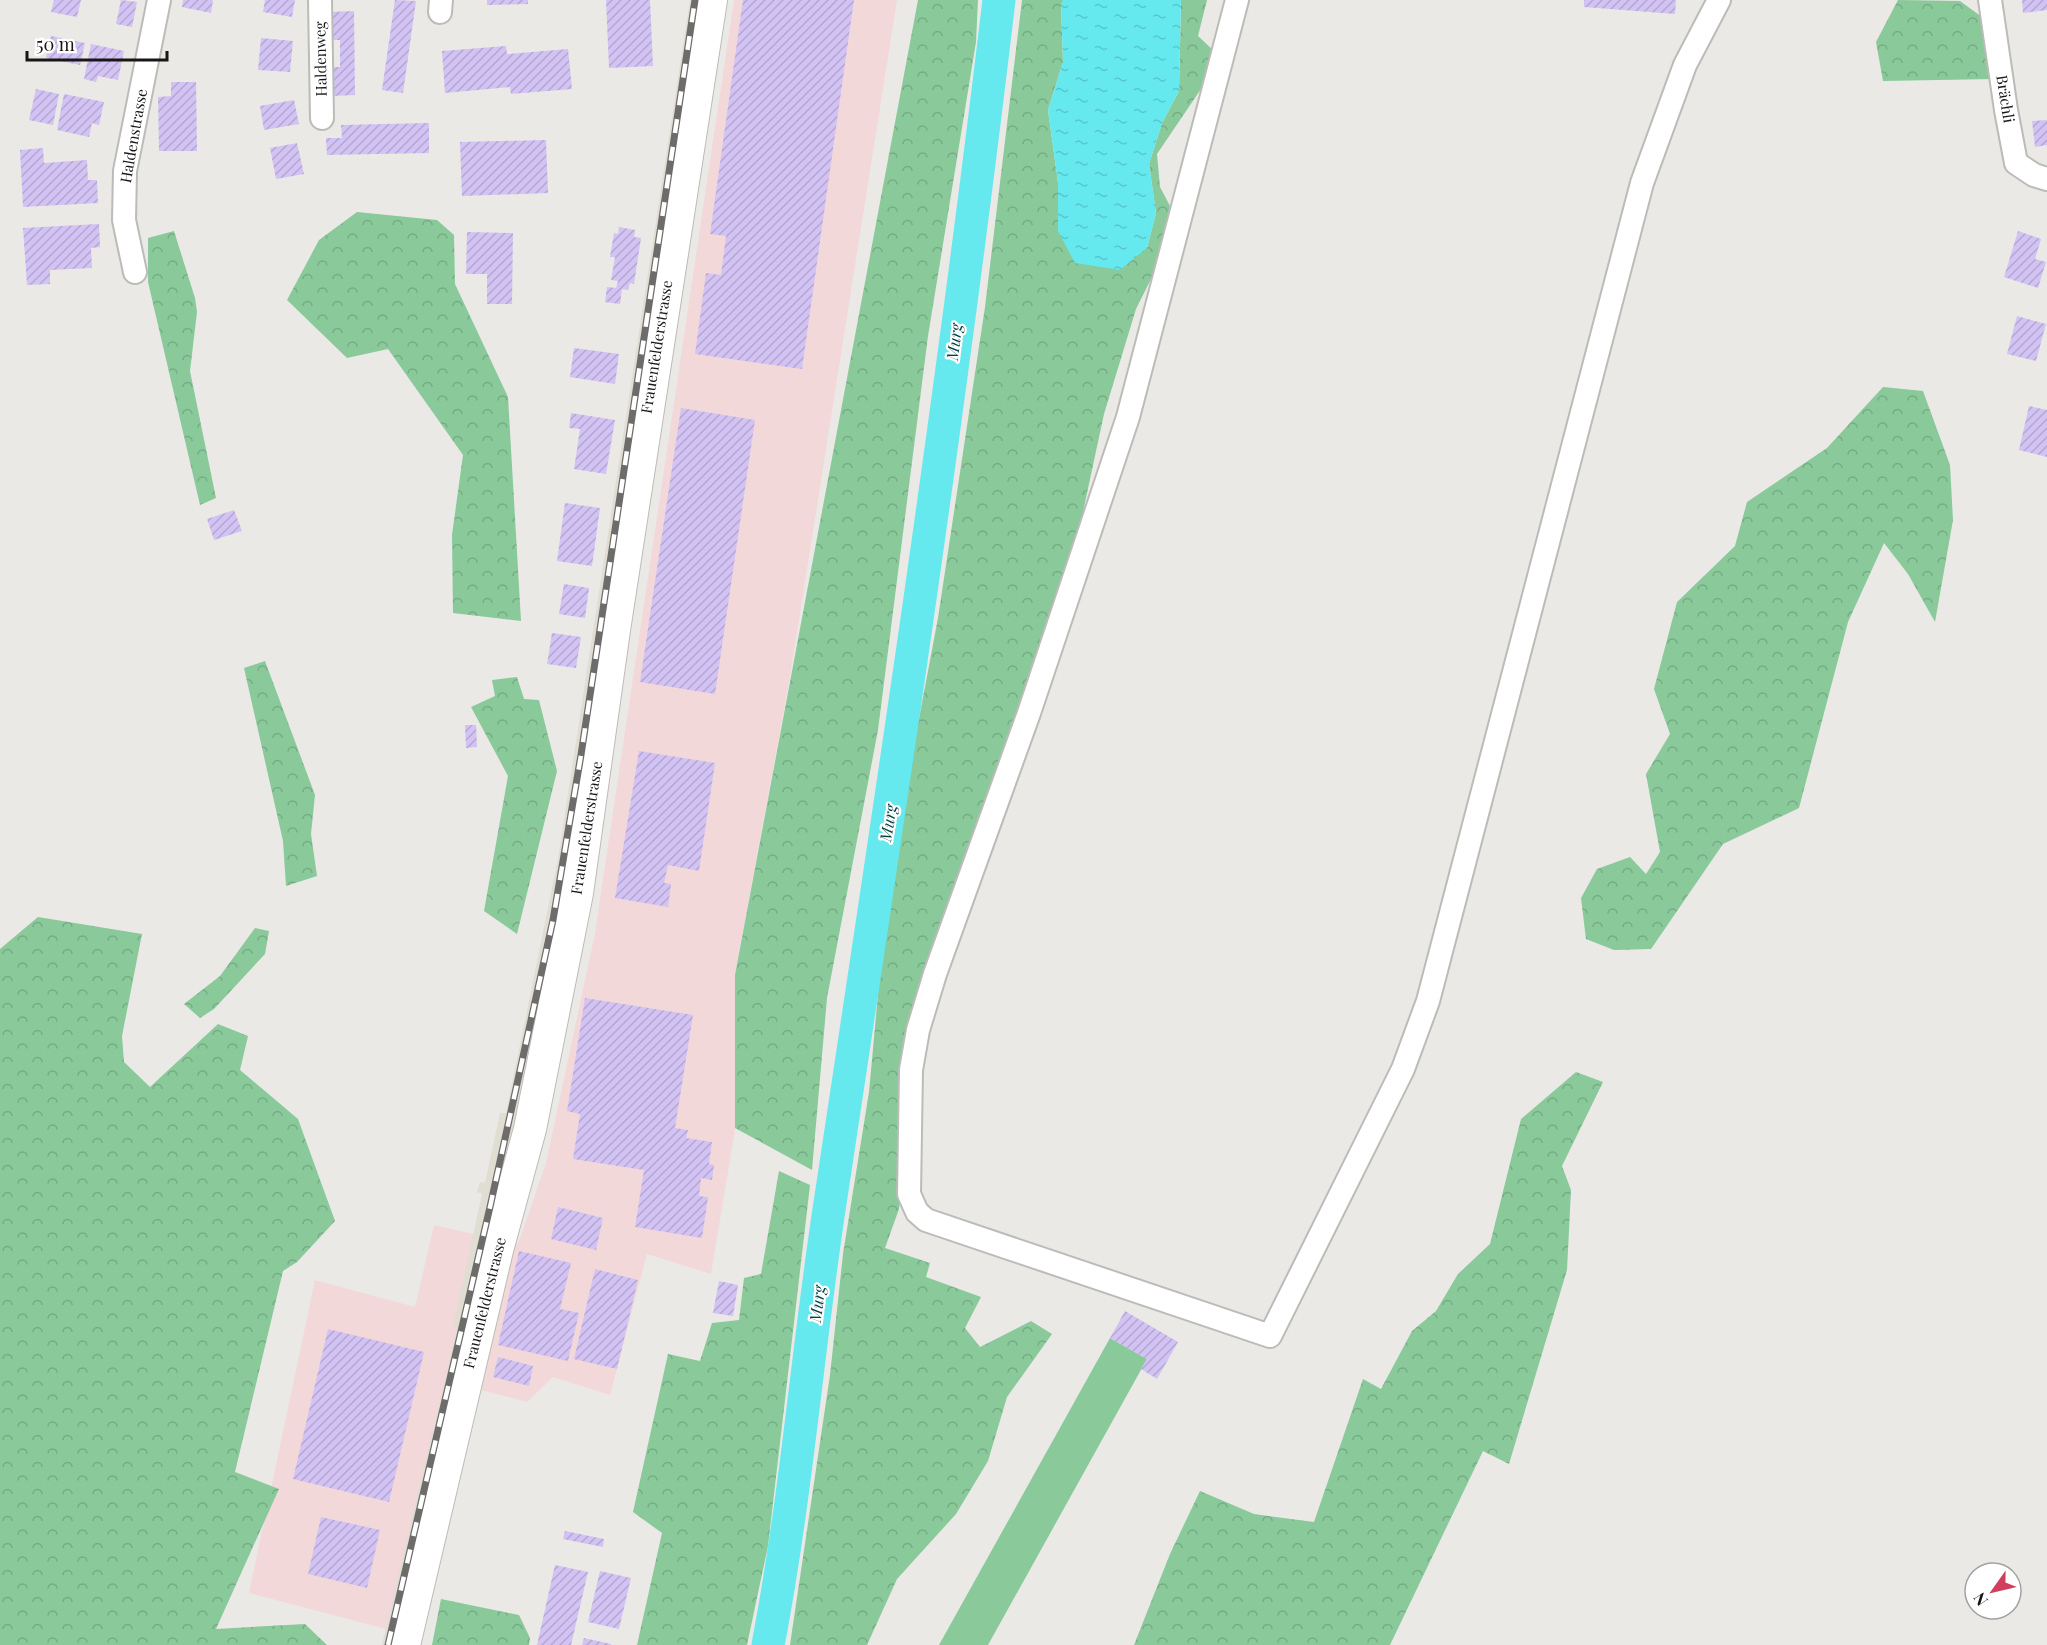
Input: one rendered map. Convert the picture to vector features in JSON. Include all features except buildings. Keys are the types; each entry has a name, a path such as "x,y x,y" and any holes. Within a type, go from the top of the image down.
{"main road":[{"name":"Frauenfelderstrasse","path":"404,1645 497,1250 530,1129 573,914 711,0"}],"street":[{"name":"Haldenstrasse","path":"135,272 124,220 124,171 159,0"},
{"name":"Haldenweg","path":"320,0 322,118"},
{"path":"1237,0 1128,417 1029,713 935,974 918,1030 911,1070 909,1194 917,1212 926,1220 1270,1336 1403,1069 1428,1001 1642,183 1685,65 1719,0"},
{"name":"Brächli","path":"1990,0 2016,163 2034,175 2047,179"}],"shaded area":[{"path":"690,0 701,0 584,770 528,1069 394,1645 382,1645 457,1328 453,1327 482,1194 477,1192 480,1182 485,1183 500,1113 506,1113 558,859"},
{"path":"734,0 897,0 790,677 735,975 735,1130 711,1274 647,1254 610,1395 553,1377 527,1402 446,1381 386,1629 249,1593 315,1280 415,1307 434,1225 518,1244 546,1163 595,933"}],"green space":[{"path":"918,0 978,0 976,42 928,336 878,730 827,998 812,1170 735,1128 735,975"},
{"path":"1022,0 1064,0 1061,4 1063,62 1048,110 1058,183 1058,231 1147,248 1156,213 1149,164 1162,123 1179,91 1181,0 1207,0 1198,36 1213,50 1203,86 1157,154 1160,187 1170,206 1156,269 1136,309 1104,414 1063,605 927,977 899,1209 885,1248 930,1263 926,1277 981,1297 965,1328 980,1347 1031,1321 1052,1334 1007,1397 988,1461 956,1514 897,1579 867,1645 790,1645 830,1375 843,1254 869,1092 882,951 914,745 938,618 985,307"},
{"path":"1898,0 1960,1 1986,20 1994,79 1883,81 1876,42"},
{"path":"357,212 437,220 454,235 455,284 508,397 521,621 453,613 452,535 463,455 388,349 347,358 287,300 319,240"},
{"path":"174,231 195,298 197,312 190,371 216,498 200,505 148,282 148,238"},
{"path":"1883,387 1923,391 1950,465 1953,520 1935,622 1908,574 1884,543 1848,622 1799,808 1723,844 1651,949 1614,950 1586,939 1581,898 1597,869 1630,857 1646,874 1660,852 1646,774 1670,734 1654,689 1677,602 1735,546 1747,502 1827,448"},
{"path":"265,661 315,795 311,834 317,876 286,886 283,841 244,668"},
{"path":"517,677 524,699 539,700 557,771 517,934 484,911 508,776 471,707 495,696 492,680"},
{"path":"38,917 142,934 122,1036 124,1062 150,1087 218,1024 248,1036 240,1070 298,1119 335,1221 297,1262 283,1271 235,1472 279,1489 216,1629 305,1624 327,1645 0,1645 0,949"},
{"path":"255,928 269,931 265,954 214,1009 200,1018 184,1004 220,976"},
{"path":"1576,1072 1603,1082 1562,1166 1571,1190 1567,1270 1509,1464 1483,1451 1390,1645 1134,1645 1170,1554 1200,1491 1254,1514 1314,1522 1363,1379 1381,1389 1412,1331 1436,1311 1458,1274 1490,1244 1521,1119"},
{"path":"779,1171 810,1185 768,1546 747,1645 637,1645 662,1533 633,1512 668,1354 700,1361 712,1323 739,1320 744,1278 761,1274"},
{"path":"1110,1338 1147,1359 988,1645 939,1645"},
{"path":"441,1599 519,1615 530,1638 529,1645 432,1645"}],"water":[{"path":"1064,0 1181,0 1179,91 1162,123 1149,164 1156,213 1147,248 1120,270 1075,263 1058,231 1058,183 1048,110 1063,62 1061,3"}],"waterway":[{"name":"Murg","path":"768,1645 787,1532 824,1247 899,744 962,298 999,0"}],"railway":[{"path":"388,1645 490,1207 553,920 581,755 695,0"}]}
